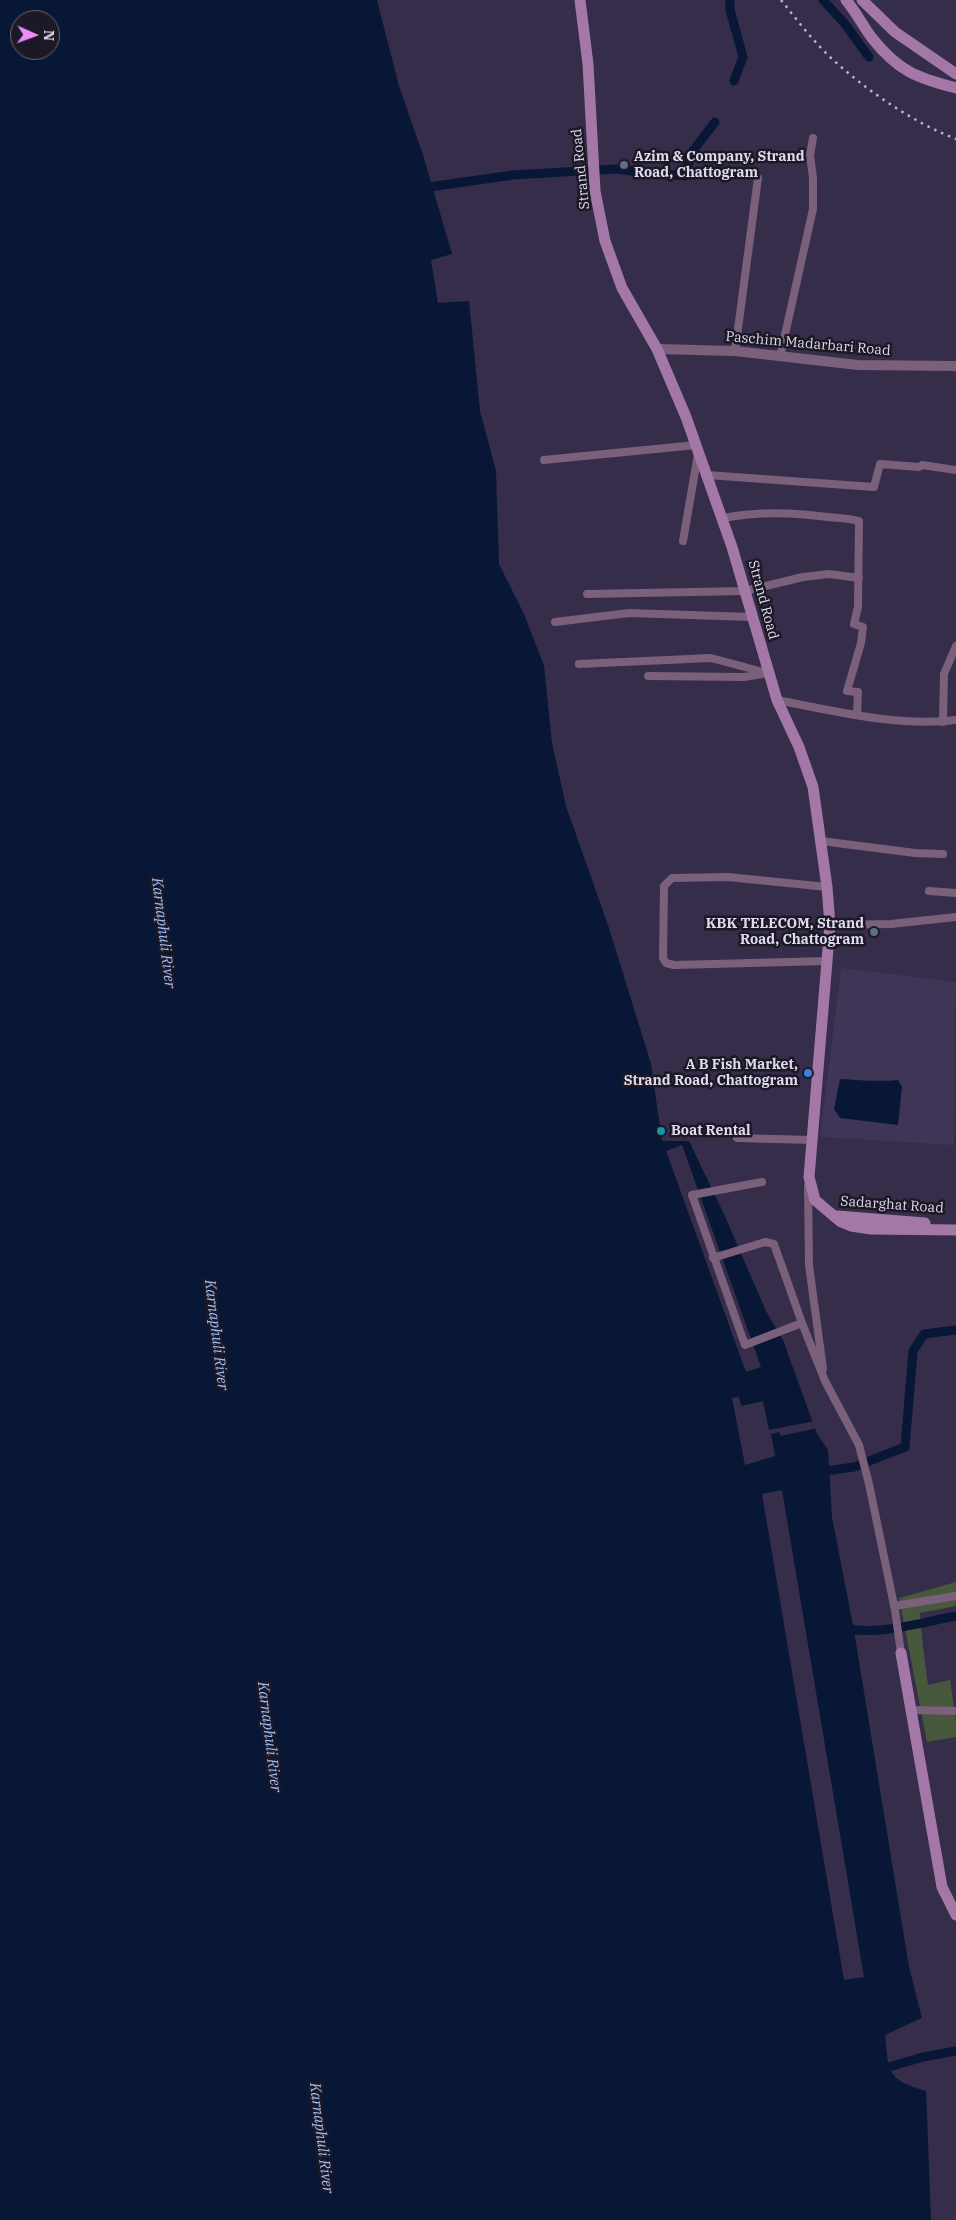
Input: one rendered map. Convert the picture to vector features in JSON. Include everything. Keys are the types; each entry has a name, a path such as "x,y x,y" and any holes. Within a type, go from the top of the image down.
{"main road":[{"name":"Strand Road","path":"580,0 588,64 595,191 605,241 622,288 657,349 698,448 723,518 745,590 767,673 777,700 799,747 813,787 827,887 830,925 809,1177 815,1200 832,1216"},
{"path":"846,0 872,38 897,66 914,75 956,88"},
{"path":"866,1 906,40 956,74"},
{"name":"Sadarghat Road","path":"832,1216 906,1222 956,1223"},
{"name":"Sadarghat Road","path":"832,1216 851,1226 871,1229 956,1230"},
{"path":"900,1653 942,1887 956,1915"}],"street":[{"path":"780,356 813,210 813,178 810,155 813,138"},
{"path":"736,351 758,178"},
{"name":"Paschim Madarbari Road","path":"657,349 736,351 858,365 956,366"},
{"path":"544,460 698,448 683,541"},
{"path":"707,475 874,487 880,464 919,467 922,465 956,470"},
{"path":"723,518 744,514 778,512 859,521 858,607 854,624 863,625 861,643 847,690 858,692 857,715"},
{"path":"587,594 745,590 803,577 828,574 859,578"},
{"path":"556,622 629,613 751,617"},
{"path":"943,722 944,674 956,646"},
{"path":"579,664 711,658 767,673"},
{"path":"648,676 744,677 767,673"},
{"path":"777,700 895,720 943,722 956,720"},
{"path":"821,842 915,853 943,854"},
{"path":"827,887 728,878 672,878 664,886 662,950 666,963 674,965 727,962 828,961"},
{"path":"929,890 956,893"},
{"path":"830,925 891,924 956,917"},
{"path":"737,1138 812,1140"},
{"path":"809,1177 810,1265 825,1381"},
{"path":"762,1182 692,1195 745,1345 790,1326 802,1323"},
{"path":"713,1258 765,1242 774,1244 825,1381 859,1445 895,1608 900,1653"},
{"path":"895,1608 956,1596"},
{"path":"911,1710 956,1711"}],"shaded area":[{"path":"841,968 956,982 954,1145 820,1137"}],"green space":[{"path":"956,1582 956,1606 920,1613 928,1685 950,1680 956,1721 956,1737 927,1742 899,1598"}],"water":[{"name":"Karnaphuli River","path":"0,0 377,0 399,86 423,155 452,254 431,260 438,303 469,301 480,411 496,471 499,564 524,614 544,666 552,743 566,806 609,928 651,1064 662,1141 689,1141 723,1212 766,1311 783,1340 817,1434 828,1450 832,1517 854,1631 909,1967 922,2018 885,2035 889,2067 892,2073 904,2083 926,2091 931,2220 0,2220"},
{"path":"840,1079 898,1080 902,1087 898,1125 840,1118 834,1109"}],"pier":[{"path":"682,1145 761,1367 746,1372 666,1151"},
{"path":"739,1397 741,1406 763,1401 769,1430 815,1421 817,1428 781,1436 779,1432 771,1434 775,1456 745,1465 732,1398"},
{"path":"782,1490 864,1977 844,1980 762,1494"}],"waterway":[{"path":"730,0 730,10 743,57 734,81"},
{"path":"823,0 845,24 869,57"},
{"path":"422,188 513,175 614,169 685,176 692,152 715,122"},
{"path":"818,1472 854,1467 905,1447 913,1351 924,1334 956,1330"},
{"path":"844,1627 855,1630 884,1630 956,1616"},
{"path":"879,2070 923,2057 956,2051"}],"railway":[{"path":"781,0 824,51 859,82 923,124 956,139"}],"place":[{"name":"Azim & Company, Strand Road, Chattogram","path":"624,165"},
{"name":"KBK TELECOM, Strand Road, Chattogram","path":"874,932"},
{"name":"A B Fish Market, Strand Road, Chattogram","path":"808,1073"},
{"name":"Boat Rental","path":"661,1131"}]}
